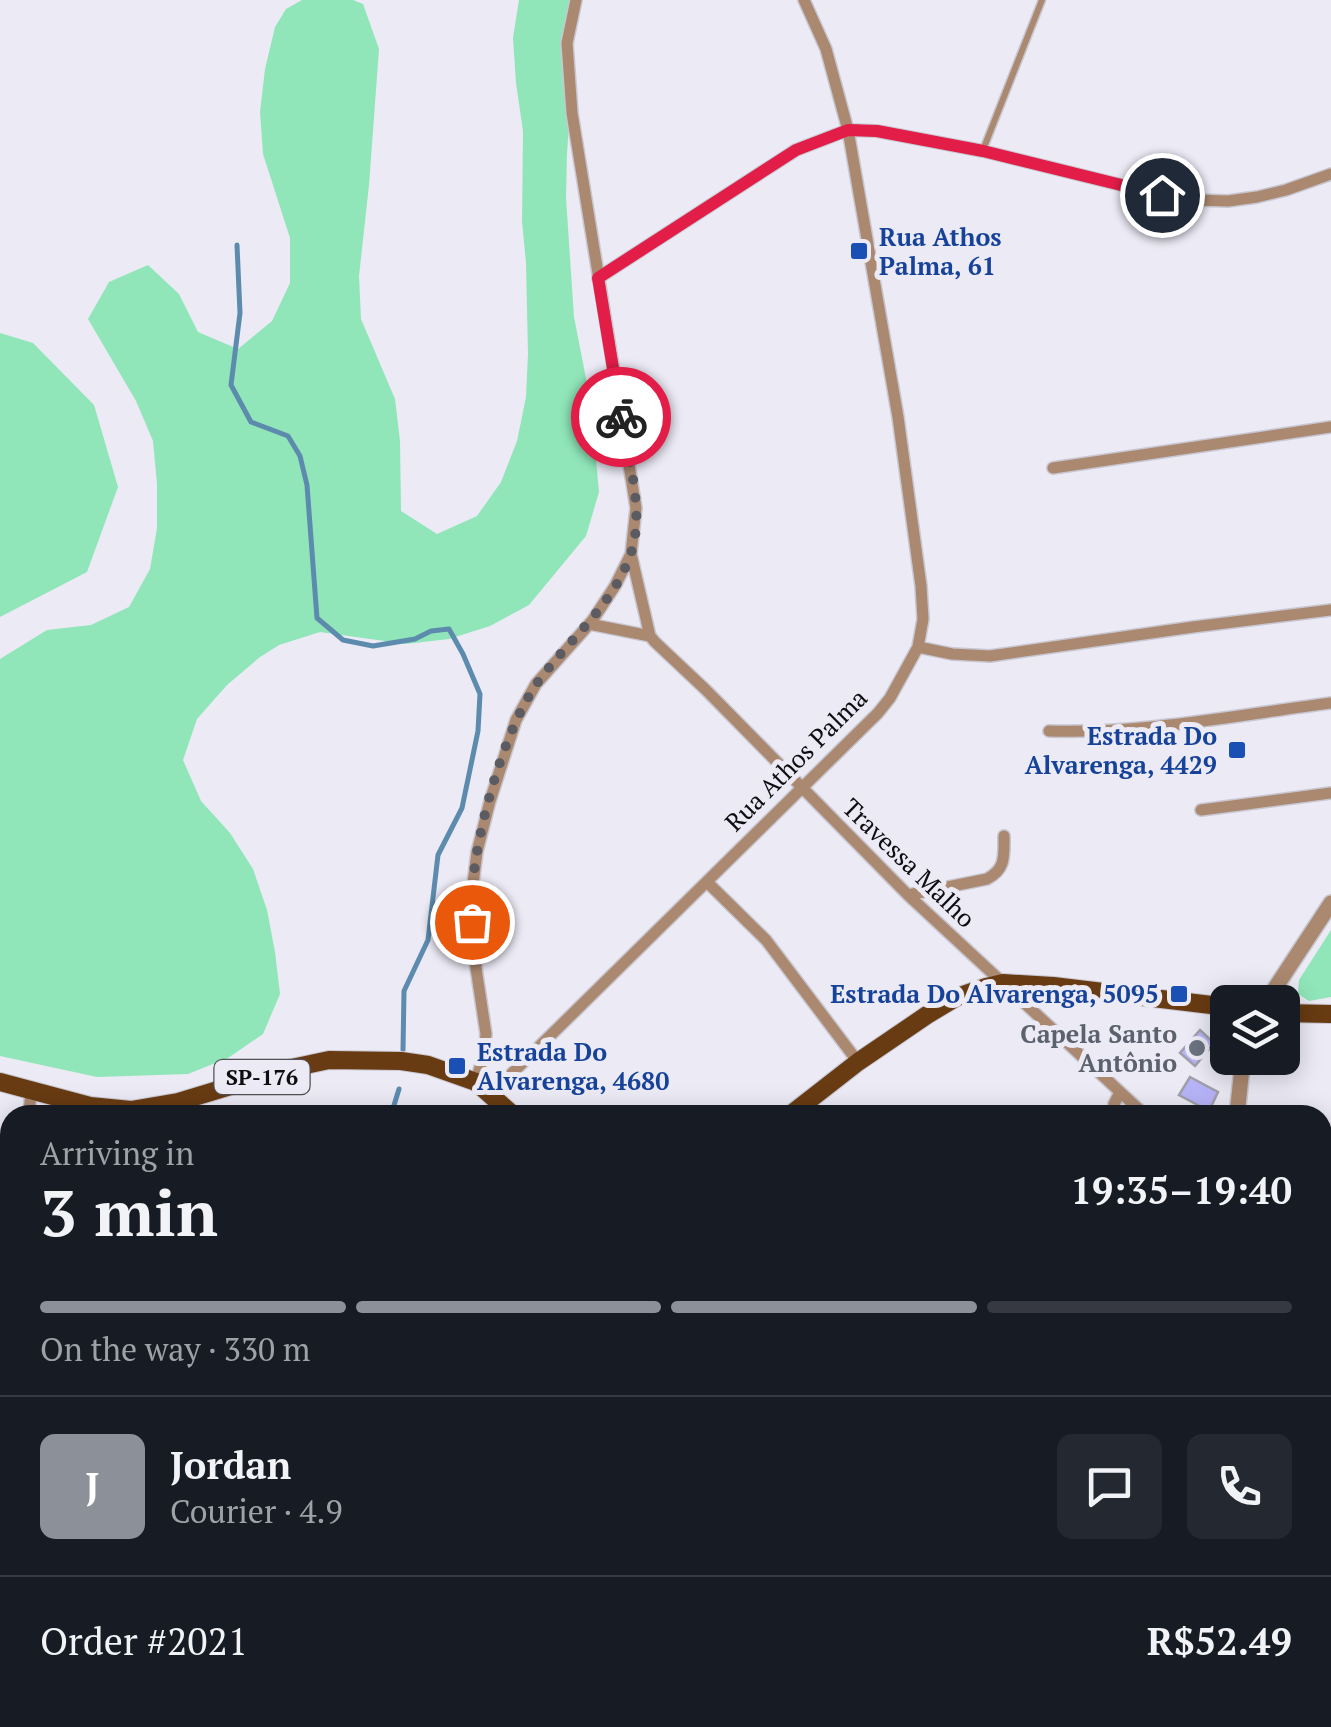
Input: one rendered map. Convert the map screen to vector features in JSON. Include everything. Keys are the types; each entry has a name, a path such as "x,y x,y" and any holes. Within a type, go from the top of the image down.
{"main road":[{"path":"803,1105 858,1062 958,997 1003,983 1210,1006"},
{"path":"1300,1013 1331,1014"},
{"name":"SP-176","path":"187,1105 287,1070 330,1060 428,1064 476,1082 503,1105"},
{"name":"SP-176","path":"0,1082 86,1105"}],"street":[{"path":"576,0 567,43 572,113 636,508 631,554 650,636 588,624"},
{"name":"Rua Athos Palma","path":"491,1094 878,713 918,647 923,619 906,474 848,130 826,48 804,0"},
{"path":"598,278 796,150 848,130 877,131 983,151 1196,200 1228,202 1257,197 1331,174"},
{"path":"1053,468 1331,427"},
{"path":"476,1082 486,1034 470,900 476,852 498,773 516,720 536,684 588,624 615,586 631,554"},
{"path":"918,647 990,656 1331,610"},
{"name":"Travessa Malho","path":"650,636 908,895 1134,1105"},
{"path":"1048,732 1168,724 1331,703"},
{"path":"1201,810 1331,793"},
{"path":"908,895 987,879 1003,865 1004,836"},
{"path":"707,882 766,940 858,1062"},
{"path":"1277,985 1331,903"},
{"path":"1237,1105 1242,1075"},
{"path":"29,1105 30,1090"},
{"path":"1114,1105 1120,1092"}],"lane":[{"path":"983,151 1042,0"}],"green space":[{"path":"302,0 353,0 363,4 379,49 359,276 361,319 395,399 401,511 437,534 477,516 501,482 517,441 526,397 523,131 513,38 519,0 577,0 566,198 574,317 591,404 599,492 586,536 529,605 490,626 449,639 406,644 320,632 279,645 227,685 197,719 183,760 201,801 230,833 253,869 267,910 280,994 263,1034 228,1058 188,1074 97,1077 0,1056 0,659 47,630 91,625 129,607 150,569 157,528 153,441 136,401 88,319 109,282 148,265 179,294 198,332 238,349 272,321 290,283 290,238 263,154 260,112 275,27 286,9"},
{"path":"0,333 33,343 94,405 118,487 87,572 0,617"},
{"path":"1331,930 1331,997 1309,1001 1300,995 1299,980"}],"building":[{"name":"Capela Santo Antônio","path":"1200,1030 1210,1039 1210,1048 1195,1066 1180,1053"},
{"path":"1190,1077 1218,1092 1212,1105 1198,1105 1179,1095"}],"waterway":[{"path":"237,245 240,313 231,385 251,422 288,436 300,456 307,485 317,618 343,640 373,646 449,629 480,694 478,731 462,808 438,855 428,940 404,991 403,1050"},
{"path":"394,1105 399,1089"}],"way so far":[{"path":"472,922 470,900 476,852 516,720 536,684 592,621 631,554 636,508 621,417"}],"place":[{"name":"Rua Athos Palma, 61","path":"859,251"},
{"name":"Estrada Do Alvarenga, 4429","path":"1237,750"},
{"name":"Estrada Do Alvarenga, 5095","path":"1179,994"},
{"name":"Capela Santo Antônio","path":"1197,1048"},
{"name":"Estrada Do Alvarenga, 4680","path":"457,1066"}],"route":[{"path":"621,417 598,278 811,142 848,130 877,131 983,151 1162,195"}]}
